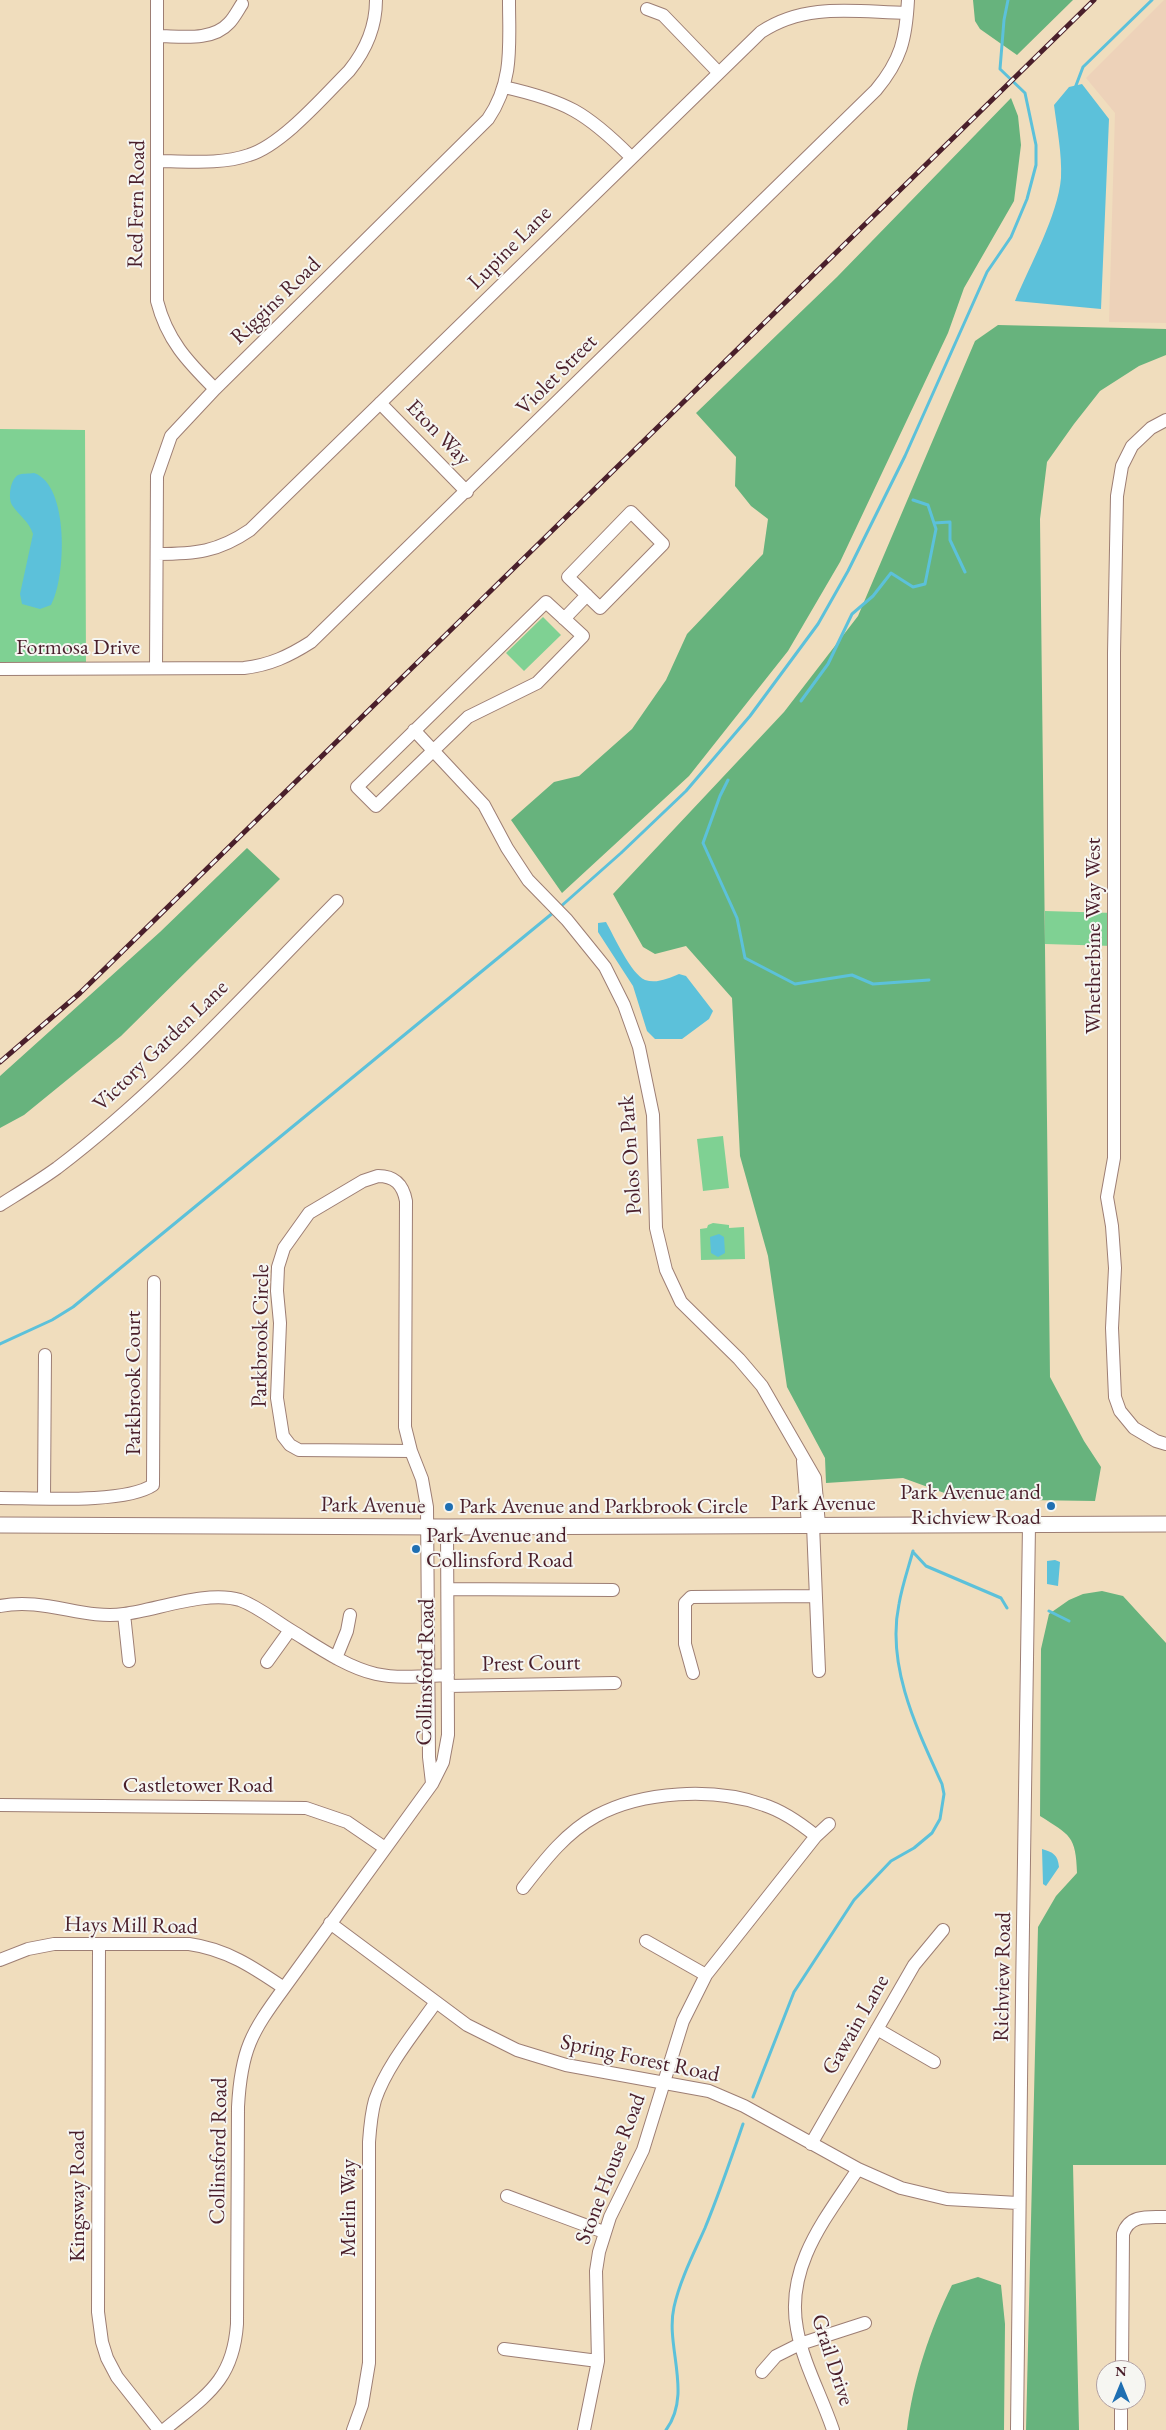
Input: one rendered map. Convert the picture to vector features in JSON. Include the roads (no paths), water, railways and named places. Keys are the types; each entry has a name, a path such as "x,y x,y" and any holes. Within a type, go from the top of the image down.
{"main road":[{"name":"Park Avenue","path":"0,1525 447,1527 1166,1524"}],"street":[{"name":"Red Fern Road","path":"157,0 156,287 160,315 166,330 180,352 215,389"},
{"path":"157,161 233,159 250,155 273,142 349,72 358,60 374,24 376,0"},
{"name":"Riggins Road","path":"156,668 157,476 166,446 182,422 476,133 496,108 509,68 509,0"},
{"path":"158,36 199,36 214,32 228,25 242,4"},
{"name":"Lupine Lane","path":"157,554 207,551 234,541 259,522 631,156 761,32 794,16 810,12 908,6"},
{"name":"Violet Street","path":"156,668 244,668 266,665 287,657 311,642 467,492 876,90 891,71 900,53 908,6"},
{"path":"647,9 663,14 718,72"},
{"path":"504,87 563,103 602,128 631,156"},
{"name":"Eton Way","path":"380,403 467,492"},
{"name":"Whetherbine Way West","path":"1166,420 1151,428 1132,446 1122,466 1117,489 1114,653 1114,1158 1107,1197 1112,1226 1115,1268 1112,1328 1115,1398 1120,1411 1134,1428 1147,1437 1166,1444"},
{"path":"632,512 663,544 600,608 587,595 568,577 632,512"},
{"path":"564,619 587,595"},
{"path":"546,602 564,619 583,636 537,683 468,717 376,806 357,787 546,602"},
{"name":"Formosa Drive","path":"0,669 156,668"},
{"name":"Polos On Park","path":"414,730 484,805 516,863 548,902 567,920 605,967 624,1005 639,1047 653,1115 656,1228 666,1270 681,1302 743,1364 762,1386 802,1456 813,1525 820,1671"},
{"name":"Victory Garden Lane","path":"0,1205 56,1168 117,1118 209,1031 337,901"},
{"name":"Parkbrook Circle","path":"411,1451 299,1450 290,1445 283,1436 280,1426 278,1398 280,1323 277,1291 278,1268 284,1248 309,1213 363,1181 378,1176 391,1177 397,1181 406,1201 406,1427 411,1451 422,1479 427,1527"},
{"name":"Parkbrook Court","path":"44,1498 88,1498 130,1493 147,1489 153,1485 154,1282"},
{"path":"0,1498 44,1498 45,1355"},
{"name":"Richview Road","path":"1017,2430 1018,2203 1025,1920 1030,1525"},
{"name":"Collinsford Road","path":"427,1527 429,1757 432,1784"},
{"name":"Collinsford Road","path":"164,2430 210,2392 224,2375 233,2356 238,2324 238,2107 240,2073 247,2046 262,2019 432,1784 443,1762 448,1735 447,1527"},
{"path":"448,1589 613,1590"},
{"path":"693,1673 685,1644 685,1604 687,1599 691,1597 815,1596"},
{"name":"Prest Court","path":"0,1606 34,1603 104,1614 124,1614 166,1604 221,1598 238,1600 255,1607 336,1658 378,1674 429,1676 448,1680 615,1683"},
{"path":"124,1614 129,1661"},
{"path":"336,1658 347,1631 350,1615"},
{"path":"267,1662 290,1630"},
{"path":"429,1644 448,1644"},
{"path":"523,1888 552,1850 574,1831 596,1816 622,1805 649,1797 716,1795 748,1800 787,1816 816,1836"},
{"name":"Castletower Road","path":"0,1805 306,1808 347,1822 385,1848"},
{"name":"Stone House Road","path":"584,2430 598,2362 596,2271 604,2232 643,2150 666,2081 674,2045 683,2021 706,1975 816,1836 830,1824"},
{"name":"Spring Forest Road","path":"330,1923 467,2025 517,2050 566,2065 666,2081 709,2091 744,2106 881,2181 923,2194 972,2202 1018,2203"},
{"name":"Gawain Lane","path":"811,2144 914,1965 943,1930"},
{"path":"646,1941 706,1975"},
{"name":"Hays Mill Road","path":"0,1960 28,1949 54,1944 189,1944 205,1946 244,1962 284,1988"},
{"name":"Kingsway Road","path":"99,1944 98,2312 107,2358 117,2377 159,2430"},
{"name":"Merlin Way","path":"353,2430 362,2405 369,2363 369,2142 375,2100 386,2077 436,2002"},
{"path":"877,2029 934,2062"},
{"name":"Grail Drive","path":"834,2430 800,2344 794,2304 801,2263 812,2240 858,2169"},
{"path":"507,2196 604,2232"},
{"path":"1122,2360 1122,2242 1125,2228 1128,2224 1141,2217 1166,2217"},
{"path":"762,2372 776,2356 800,2344 865,2323"},
{"path":"504,2349 598,2362"},
{"path":"1121,2410 1121,2430"}],"water":[{"path":"1082,84 1109,119 1101,309 1015,301 1049,224 1059,192 1061,159 1054,105 1069,87"},
{"path":"34,473 46,481 54,495 62,534 60,575 56,592 51,605 40,609 22,604 20,594 33,534 12,505 10,498 10,489 15,477 20,474"},
{"path":"606,922 629,963 640,976 645,980 654,981 679,974 686,976 713,1011 709,1019 682,1039 655,1039 647,1031 633,986 598,932 598,923"},
{"path":"719,1234 724,1237 725,1253 718,1257 711,1253 710,1237"},
{"path":"1055,1560 1060,1562 1058,1586 1047,1584 1047,1561"},
{"path":"1042,1849 1054,1855 1059,1867 1046,1886 1043,1884"}],"waterway":[{"path":"559,908 621,853 686,791 750,716 818,624 848,571 905,456 987,272 1011,237 1027,199 1036,165 1036,145 1025,93 1000,69 1004,20 1008,0"},
{"path":"1075,88 1083,67 1152,0"},
{"path":"801,701 828,664 852,614 873,596 891,573 913,587 925,584 936,529 928,505 913,500"},
{"path":"934,523 950,522 950,540 965,572"},
{"path":"728,780 720,796 703,843 737,918 745,958 795,984 852,975 873,984 929,980"},
{"path":"0,1344 52,1320 73,1307 554,912"},
{"path":"753,2097 794,1992 854,1900 891,1861 914,1848 932,1833 940,1819 944,1794 942,1784 906,1697 897,1651 896,1627 899,1604 913,1551"},
{"path":"913,1552 926,1566 1001,1598 1007,1608"},
{"path":"1049,1611 1069,1621"},
{"path":"666,2430 674,2416 677,2401 678,2385 672,2322 674,2307 684,2277 725,2176 743,2124"}],"railway":[{"path":"0,1062 80,993 1094,0"}],"place":[{"name":"Park Avenue and Richview Road","path":"1051,1506"},
{"name":"Park Avenue and Parkbrook Circle","path":"449,1507"},
{"name":"Park Avenue and Collinsford Road","path":"416,1549"}]}
